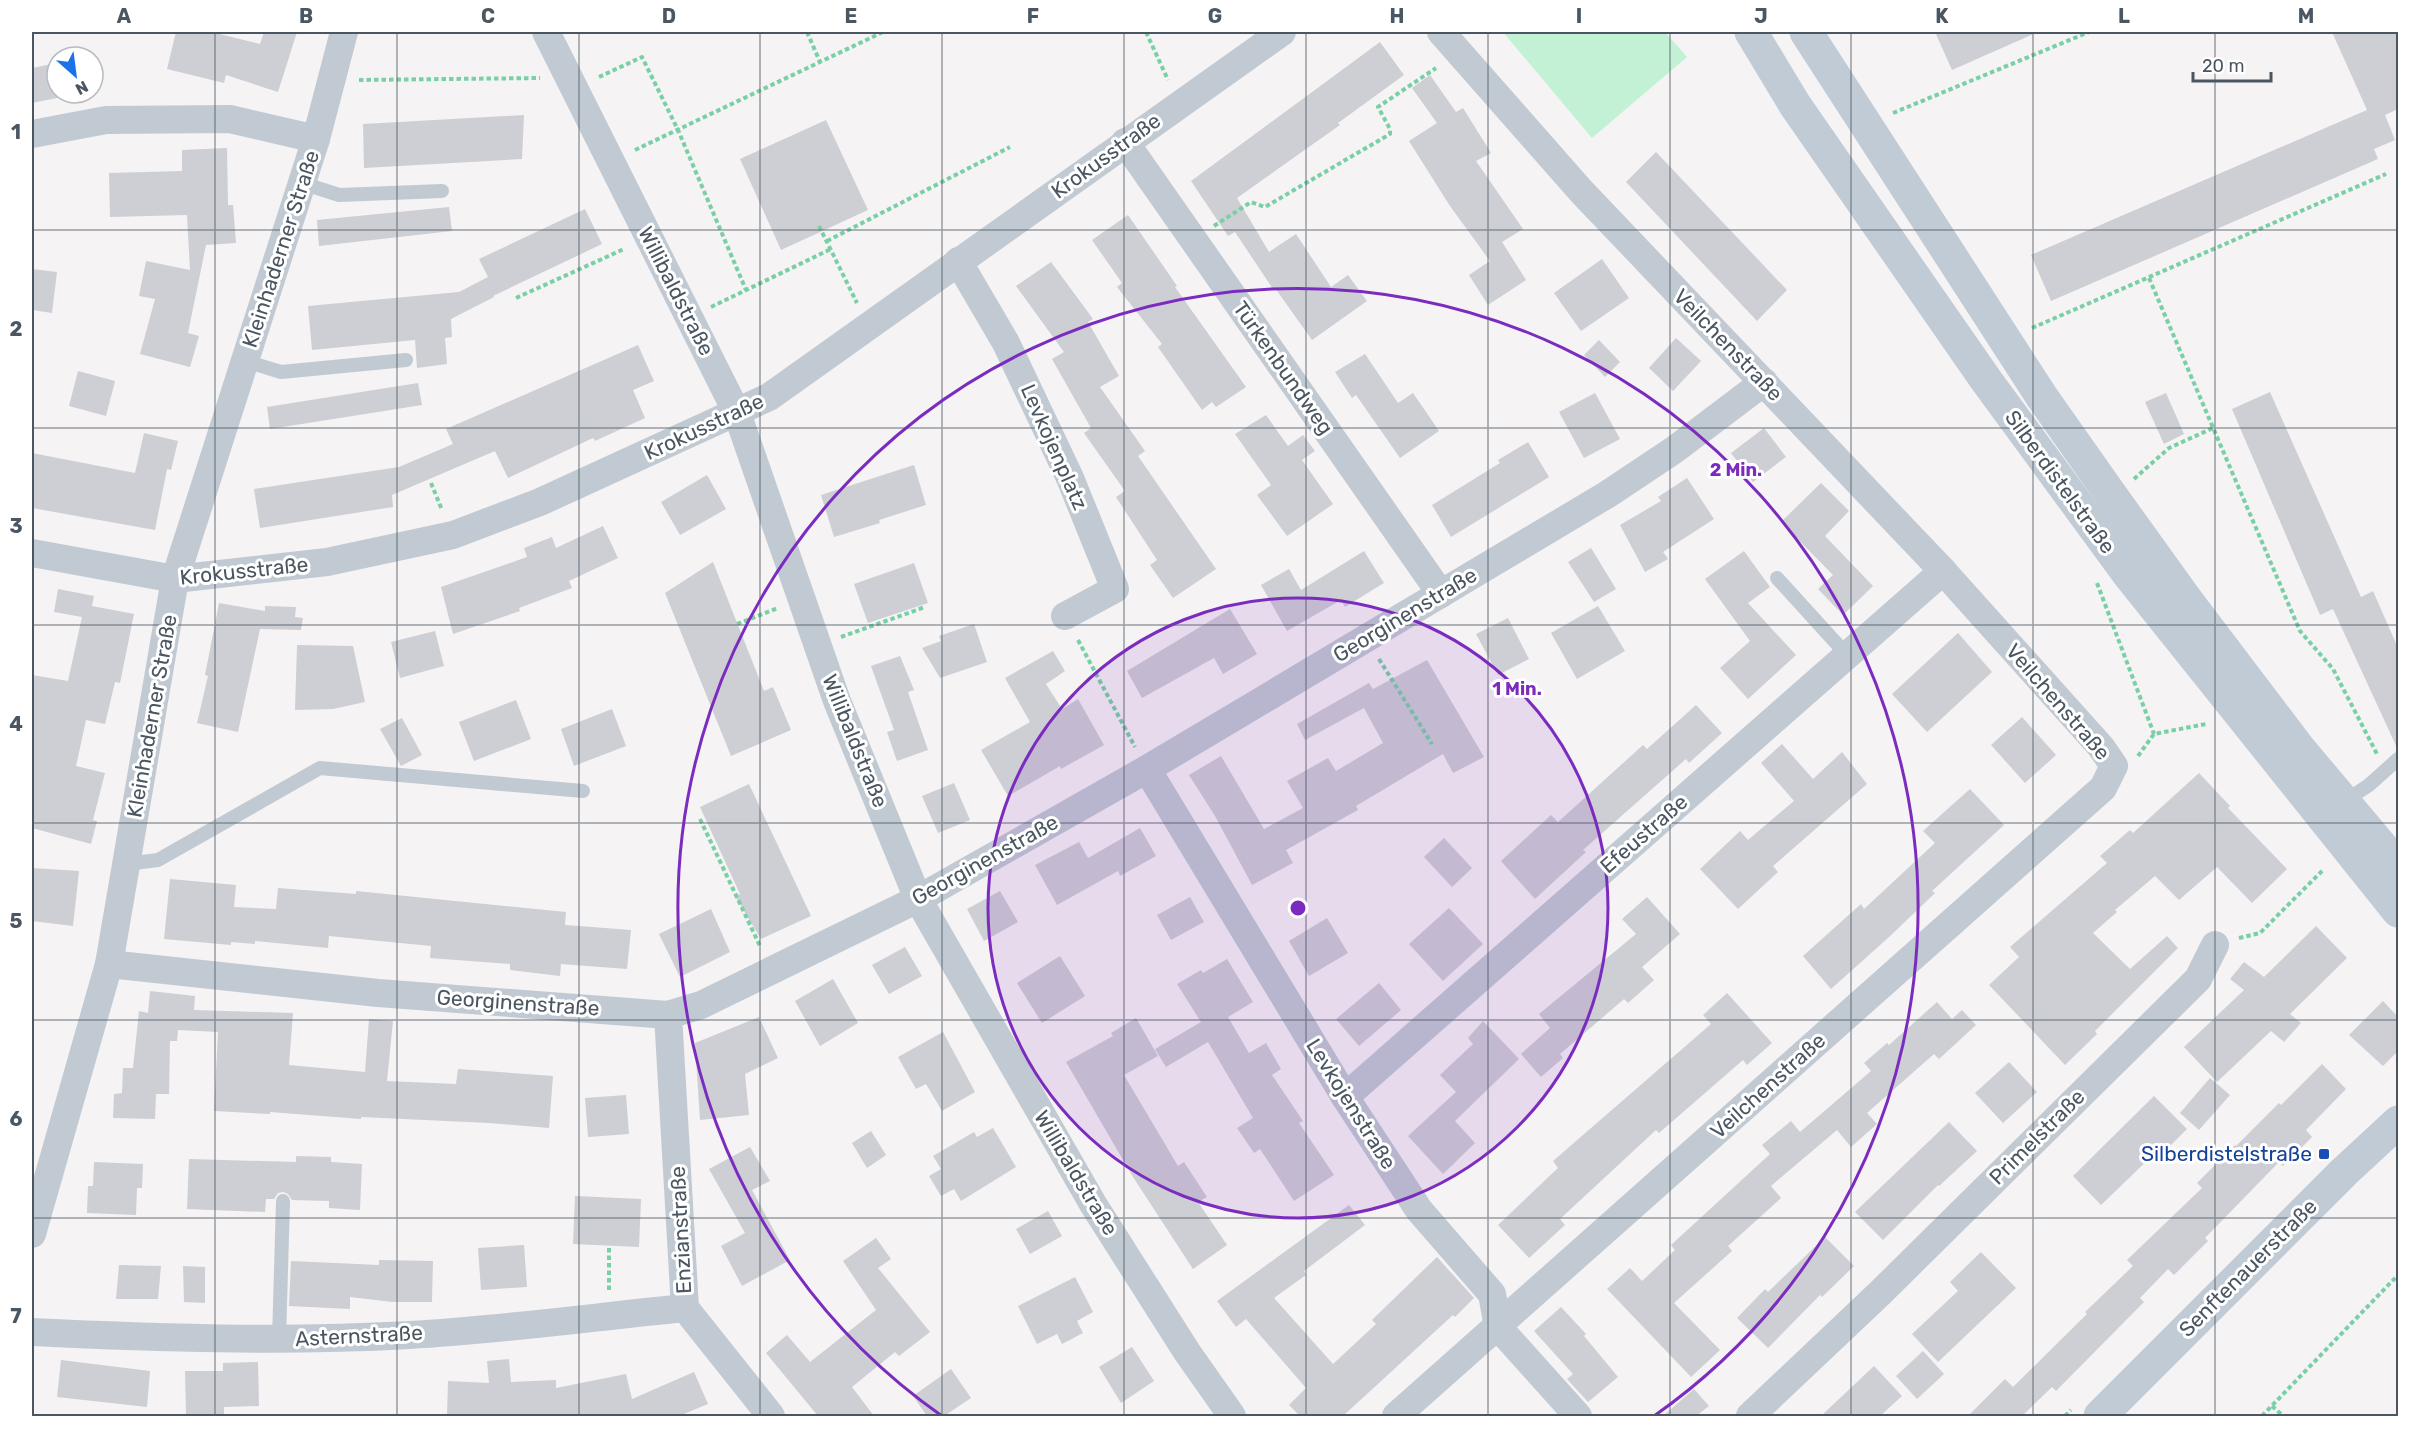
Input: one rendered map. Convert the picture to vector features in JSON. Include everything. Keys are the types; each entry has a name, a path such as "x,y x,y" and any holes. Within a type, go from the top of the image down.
{"street":[{"name":"Kleinhaderner Straße","path":"32,1229 109,964 175,579 316,139 344,32"},
{"name":"Willibaldstraße","path":"546,32 737,413 837,701 918,899 1093,1204 1187,1352 1232,1416"},
{"name":"Krokusstraße","path":"32,553 175,579 327,562 453,535 540,502 769,397 1281,32"},
{"name":"Veilchenstraße","path":"1396,1416 2103,788 2114,766 2101,747 1943,571 1581,191 1442,32"},
{"name":"Silberdistelstraße","path":"1751,32 1795,105 2013,417 2129,575 2398,911"},
{"name":"Silberdistelstraße","path":"1806,32 2042,397 2111,495 2185,598 2298,747 2398,866"},
{"path":"32,134 106,120 230,119 316,139"},
{"name":"Türkenbundweg","path":"1125,142 1441,594"},
{"name":"Levkojenplatz","path":"958,261 1006,343 1070,478 1115,589 1065,616"},
{"name":"Georginenstraße","path":"109,964 378,993 668,1015 701,1005 918,899 1147,769 1637,475 1764,382"},
{"name":"Efeustraße","path":"1345,1097 1943,571"},
{"name":"Levkojenstraße","path":"1147,769 1345,1097 1419,1210 1492,1294 1498,1327"},
{"name":"Primelstraße","path":"1750,1416 1879,1294 2198,979 2215,945"},
{"name":"Enzianstraße","path":"668,1015 685,1308 771,1416"},
{"name":"Senftenauerstraße","path":"2100,1416 2344,1172 2398,1122"},
{"name":"Asternstraße","path":"32,1332 191,1339 279,1340 411,1335 685,1308"},
{"path":"1498,1327 1578,1416"}],"lane":[{"path":"302,183 339,195 442,191"},
{"path":"244,361 282,372 406,360"},
{"path":"1777,578 1847,655"},
{"path":"2345,801 2369,785 2398,759"},
{"path":"126,864 158,860 320,768 583,790"},
{"path":"279,1340 283,1201"}],"path":[{"path":"807,32 820,62"},
{"path":"611,162 883,32"},
{"path":"1146,32 1179,103"},
{"path":"1892,113 2089,32"},
{"path":"1193,240 1251,202 1265,207 1390,134 1390,129 1378,107 1460,53"},
{"path":"331,80 572,83 642,57 678,130 746,290"},
{"path":"827,241 1011,147"},
{"path":"2006,341 2386,174"},
{"path":"819,226 868,325"},
{"path":"516,298 649,237"},
{"path":"689,317 831,249"},
{"path":"2148,278 2300,631 2333,669 2385,770"},
{"path":"2111,495 2132,481 2169,448 2213,428"},
{"path":"2096,581 2154,734"},
{"path":"738,624 801,598"},
{"path":"818,645 925,608"},
{"path":"1065,616 1147,769"},
{"path":"1366,639 1432,744"},
{"path":"2114,766 2133,763 2154,734 2206,724"},
{"path":"700,819 772,971"},
{"path":"2215,945 2260,933 2324,869"},
{"path":"608,1316 609,1246"},
{"path":"2262,1416 2398,1275"},
{"path":"2272,1406 2283,1416"}],"green space":[{"path":"1503,32 1665,32 1687,57 1592,138"}],"building":[{"path":"176,32 211,32 260,44 264,32 297,32 278,92 226,75 224,83 167,69"},
{"path":"1935,32 2038,32 1952,70"},
{"path":"2332,32 2398,32 2398,109 2385,115 2395,140 2374,149 2378,159 2051,301 2031,255 2367,110"},
{"path":"1380,42 1404,75 1338,123 1340,125 1237,198 1269,252 1296,234 1331,287 1348,275 1367,301 1312,340 1275,288 1273,289 1235,232 1228,236 1191,181"},
{"path":"45,65 45,100 32,103 32,68"},
{"path":"1430,75 1456,112 1463,108 1491,153 1476,161 1523,229 1502,242 1526,280 1488,305 1469,275 1490,261 1450,206 1409,141 1437,123 1412,88"},
{"path":"524,115 522,159 364,168 363,124"},
{"path":"826,120 868,210 781,250 740,159"},
{"path":"227,148 228,205 233,205 236,243 206,245 188,333 199,336 190,367 140,354 155,299 139,296 146,261 190,270 187,215 110,217 109,173 182,171 182,150"},
{"path":"1656,152 1787,290 1757,321 1626,182"},
{"path":"449,207 452,231 319,246 317,220"},
{"path":"585,209 602,244 493,296 451,319 452,337 445,338 447,364 417,368 415,340 312,350 308,306 459,292 488,277 479,259"},
{"path":"1128,215 1177,286 1175,287 1246,387 1216,407 1212,402 1202,410 1158,347 1162,344 1117,287 1122,283 1092,240"},
{"path":"1602,259 1629,298 1581,331 1554,293"},
{"path":"1051,262 1093,319 1088,322 1119,376 1100,387 1145,451 1138,456 1216,569 1173,598 1150,565 1157,560 1116,497 1125,491 1084,433 1091,428 1052,359 1064,352 1016,286"},
{"path":"32,269 57,272 52,313 32,310"},
{"path":"1676,338 1701,361 1673,391 1649,368"},
{"path":"1599,340 1620,362 1605,377 1584,355"},
{"path":"638,345 654,381 633,390 645,418 595,441 593,438 508,478 495,451 392,495 393,507 260,528 254,489 399,467 453,444 446,429"},
{"path":"1365,354 1398,403 1413,393 1439,431 1400,458 1356,395 1352,398 1335,372"},
{"path":"78,371 115,381 106,416 69,406"},
{"path":"418,383 422,405 270,429 267,407"},
{"path":"2270,392 2361,597 2373,591 2398,648 2398,750 2333,609 2320,615 2232,409"},
{"path":"1595,393 1620,439 1584,458 1559,412"},
{"path":"2166,393 2184,434 2164,444 2145,402"},
{"path":"1266,415 1288,446 1303,435 1315,451 1302,460 1333,504 1287,536 1257,495 1271,485 1235,434"},
{"path":"1764,428 1786,457 1753,482 1731,453"},
{"path":"144,433 178,441 171,470 167,469 155,530 32,508 32,453 135,473"},
{"path":"1528,442 1549,477 1451,537 1432,505 1500,463 1498,460"},
{"path":"914,465 926,505 879,520 880,523 834,537 821,495"},
{"path":"707,475 726,509 680,535 661,502"},
{"path":"1687,478 1714,519 1663,552 1668,559 1645,572 1620,525 1661,501 1658,497"},
{"path":"1821,483 1849,511 1825,536 1873,586 1843,615 1818,589 1833,575 1781,522"},
{"path":"603,526 618,558 569,581 572,588 519,608 520,611 453,634 441,587 527,557 524,548 552,537 556,548"},
{"path":"1591,548 1616,589 1594,602 1568,562"},
{"path":"1364,551 1384,583 1345,607 1341,600 1287,631 1261,585 1289,569 1301,590"},
{"path":"1744,551 1770,587 1748,603 1796,655 1748,699 1720,668 1750,641 1705,579"},
{"path":"713,562 764,691 773,687 791,730 731,756 665,593"},
{"path":"914,563 928,603 868,623 854,584"},
{"path":"58,589 94,596 92,606 134,614 120,683 115,682 105,724 86,720 76,766 105,773 93,820 97,821 91,844 32,828 32,675 68,681 82,617 54,612"},
{"path":"219,603 265,611 265,606 296,607 295,617 303,618 301,630 260,629 238,732 197,723 208,676 205,675"},
{"path":"1598,606 1625,651 1577,679 1551,633"},
{"path":"1230,609 1257,654 1223,674 1214,658 1142,698 1127,671"},
{"path":"1508,618 1529,659 1498,675 1476,634"},
{"path":"974,624 987,662 940,678 922,648 941,641 939,636"},
{"path":"435,631 444,666 400,678 391,642"},
{"path":"1958,633 1992,672 1927,732 1892,694"},
{"path":"297,645 353,646 365,702 333,709 295,710"},
{"path":"1053,651 1065,671 1046,684 1062,709 1078,699 1104,745 1061,769 1060,766 1008,796 981,750 1030,722 1005,678"},
{"path":"900,656 914,690 908,692 928,750 897,761 887,732 894,730 871,666"},
{"path":"1427,660 1484,757 1453,773 1443,754 1356,806 1358,810 1286,850 1293,863 1252,885 1215,816 1189,775 1221,756 1264,829 1303,808 1287,781 1328,758 1336,771 1383,743 1364,708 1305,740 1297,724 1369,683 1373,689"},
{"path":"516,700 531,739 474,761 459,722"},
{"path":"1696,705 1722,733 1689,763 1686,759 1583,850 1586,852 1535,899 1501,861 1551,815 1558,822 1643,745 1647,749"},
{"path":"612,709 626,746 574,766 561,729"},
{"path":"2022,717 2056,755 2025,783 1991,745"},
{"path":"402,718 422,755 401,766 380,729"},
{"path":"1782,744 1813,779 1842,752 1867,784 1773,866 1778,872 1738,909 1700,869 1740,831 1748,840 1794,801 1761,763"},
{"path":"2199,773 2230,806 2228,808 2287,869 2252,903 2217,867 2179,900 2155,876 2115,910 2117,912 2093,933 2130,969 2167,936 2178,948 2095,1031 2097,1034 2065,1065 1989,985 2019,957 2010,947 2107,863 2100,856 2130,830 2133,833"},
{"path":"954,783 970,820 938,833 922,796"},
{"path":"749,784 811,916 761,939 735,896 740,894 700,807"},
{"path":"1970,789 2004,825 1932,891 1935,893 1889,937 1831,989 1803,956 1861,904 1864,909 1935,843 1923,831"},
{"path":"1140,828 1156,856 1120,876 1118,871 1057,905 1035,865 1079,842 1088,858"},
{"path":"1444,838 1472,868 1452,887 1424,857"},
{"path":"32,868 79,871 73,926 32,921"},
{"path":"170,879 236,885 234,907 276,909 278,888 356,894 356,891 566,912 565,925 631,930 627,969 561,964 560,976 510,970 510,964 430,958 431,946 329,936 328,948 255,941 255,944 231,942 231,945 164,939"},
{"path":"1000,891 1018,922 984,941 967,909"},
{"path":"1190,897 1204,922 1171,940 1157,915"},
{"path":"1647,897 1680,934 1642,967 1654,980 1628,1003 1624,999 1560,1054 1563,1058 1541,1077 1521,1054 1550,1028 1539,1014 1636,934 1622,919"},
{"path":"1449,908 1483,944 1443,981 1409,944"},
{"path":"711,909 730,952 680,977 659,934"},
{"path":"1327,918 1348,953 1309,976 1289,941"},
{"path":"2316,926 2347,958 2290,1014 2301,1023 2284,1042 2271,1031 2217,1082 2184,1047 2244,990 2230,979 2244,962 2264,977"},
{"path":"905,947 922,976 889,994 872,965"},
{"path":"1060,956 1085,996 1042,1023 1017,983"},
{"path":"1227,959 1253,1002 1228,1017 1249,1053 1266,1043 1281,1069 1272,1075 1303,1121 1299,1123 1334,1175 1294,1201 1260,1149 1254,1153 1237,1128 1253,1118 1208,1042 1166,1067 1155,1049 1201,1022 1177,984"},
{"path":"833,979 858,1023 820,1046 795,1001"},
{"path":"1379,983 1401,1010 1359,1046 1336,1019"},
{"path":"150,991 195,996 194,1010 293,1013 289,1065 365,1072 369,1019 393,1021 387,1081 456,1084 458,1069 553,1076 549,1128 489,1123 214,1111 218,1032 178,1030 177,1041 170,1041 169,1094 156,1094 155,1119 113,1118 114,1094 122,1093 123,1068 133,1068 139,1011 148,1013"},
{"path":"1727,993 1772,1043 1747,1065 1743,1060 1659,1133 1656,1130 1560,1219 1565,1225 1529,1258 1498,1225 1558,1168 1553,1161 1711,1024 1703,1015"},
{"path":"2383,1001 2398,1017 2398,1051 2383,1066 2349,1035"},
{"path":"1937,1002 1952,1019 1962,1010 1976,1025 1939,1059 1934,1054 1867,1113 1877,1124 1851,1147 1837,1130 1771,1186 1781,1198 1728,1246 1732,1251 1674,1303 1720,1350 1691,1377 1607,1289 1630,1268 1642,1281 1675,1250 1671,1245 1770,1154 1762,1145 1791,1121 1800,1132 1871,1071 1864,1063 1887,1043 1889,1045"},
{"path":"759,1017 778,1058 745,1074 749,1115 700,1120 695,1043"},
{"path":"1136,1018 1158,1056 1124,1075 1178,1166 1184,1162 1207,1197 1198,1202 1227,1245 1193,1269 1133,1177 1066,1062 1113,1036 1111,1033"},
{"path":"1483,1021 1519,1059 1455,1121 1475,1143 1443,1174 1408,1136 1456,1092 1440,1075 1473,1044 1468,1038"},
{"path":"943,1032 975,1092 942,1111 926,1084 916,1089 898,1057"},
{"path":"2009,1062 2037,1092 2003,1123 1975,1093"},
{"path":"2322,1064 2346,1089 2306,1130 2312,1137 2283,1166 2279,1162 2205,1238 2208,1241 2174,1275 2168,1269 2140,1298 2144,1302 2056,1391 2052,1387 2022,1416 1968,1416 2005,1379 2013,1387 2087,1314 2085,1312 2133,1266 2127,1260 2202,1188 2197,1183"},
{"path":"2210,1078 2230,1095 2199,1130 2180,1113"},
{"path":"626,1095 629,1134 588,1137 585,1098"},
{"path":"2154,1096 2187,1129 2160,1156 2156,1152 2101,1205 2073,1176"},
{"path":"1949,1122 1977,1151 1938,1185 1883,1240 1855,1212"},
{"path":"993,1128 1016,1167 961,1201 954,1189 941,1196 929,1176 941,1169 933,1156 974,1132 977,1137"},
{"path":"871,1131 886,1155 867,1168 852,1143"},
{"path":"750,1147 770,1181 752,1190 790,1260 742,1286 721,1246 745,1233 709,1169"},
{"path":"296,1156 331,1157 331,1162 362,1164 360,1210 329,1208 329,1201 292,1200 288,1194 283,1192 278,1193 274,1199 266,1199 265,1212 187,1209 189,1159 296,1162"},
{"path":"94,1162 143,1164 142,1188 137,1188 136,1215 87,1213 88,1186 93,1186"},
{"path":"575,1196 641,1199 639,1247 573,1244"},
{"path":"1349,1205 1365,1225 1304,1271 1306,1275 1274,1298 1333,1364 1376,1324 1372,1320 1437,1257 1474,1298 1343,1416 1300,1416 1289,1405 1306,1388 1246,1319 1236,1327 1217,1301"},
{"path":"1048,1211 1062,1236 1030,1254 1016,1229"},
{"path":"1825,1237 1854,1266 1822,1297 1820,1295 1768,1348 1737,1318 1765,1289 1768,1292"},
{"path":"876,1238 891,1259 878,1268 930,1332 899,1356 895,1352 852,1387 874,1416 818,1416 766,1353 787,1335 810,1362 876,1310 843,1261"},
{"path":"524,1245 527,1287 481,1290 478,1248"},
{"path":"1981,1252 2016,1288 1938,1362 1912,1334 1958,1291 1950,1282"},
{"path":"379,1260 433,1261 432,1302 392,1302 350,1297 350,1309 289,1306 291,1261 379,1265"},
{"path":"119,1265 161,1266 158,1299 116,1299"},
{"path":"183,1266 205,1267 205,1303 184,1302"},
{"path":"1075,1277 1093,1312 1077,1321 1083,1333 1062,1344 1057,1334 1037,1344 1018,1306"},
{"path":"1561,1307 1586,1334 1584,1336 1618,1377 1588,1402 1567,1379 1573,1374 1534,1331"},
{"path":"1132,1347 1154,1381 1121,1403 1099,1367"},
{"path":"1923,1351 1944,1374 1917,1399 1896,1376"},
{"path":"509,1359 511,1382 556,1380 556,1388 626,1374 632,1399 694,1372 708,1404 679,1416 447,1416 448,1381 489,1383 487,1361"},
{"path":"61,1360 150,1371 147,1407 57,1397"},
{"path":"258,1362 259,1406 224,1407 224,1414 186,1415 185,1371 223,1371 223,1363"},
{"path":"1874,1366 1902,1396 1880,1416 1821,1416"},
{"path":"951,1369 971,1398 944,1416 927,1416 913,1396"},
{"path":"1694,1389 1709,1406 1696,1416 1663,1416"}],"place":[{"name":"Silberdistelstraße","path":"2324,1154"}]}
